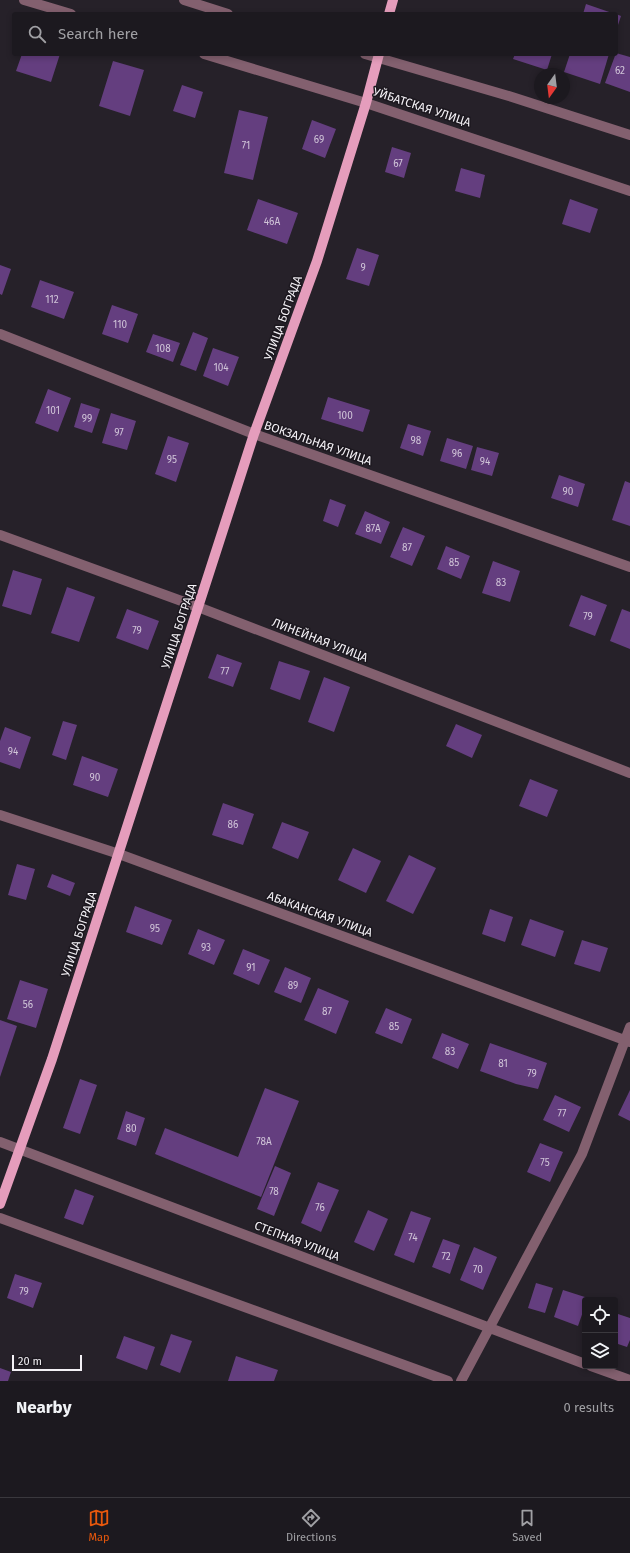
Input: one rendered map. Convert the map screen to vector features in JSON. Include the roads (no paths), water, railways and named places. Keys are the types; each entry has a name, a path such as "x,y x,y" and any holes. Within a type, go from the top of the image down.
{"main road":[{"path":"390,12 393,0"},
{"name":"УЛИЦА БОГРАДА","path":"0,1204 52,1059 254,434 317,261 366,103 378,56"}],"street":[{"path":"24,0 64,12"},
{"path":"184,0 222,12"},
{"name":"УЙБАТСКАЯ УЛИЦА","path":"211,56 366,103 630,190"},
{"path":"378,56 630,135"},
{"name":"ВОКЗАЛЬНАЯ УЛИЦА","path":"0,334 254,434 630,567"},
{"name":"ЛИНЕЙНАЯ УЛИЦА","path":"0,535 198,607 630,773"},
{"name":"АБАКАНСКАЯ УЛИЦА","path":"0,815 119,854 628,1041"},
{"path":"460,1381 582,1154 628,1041 630,1027"},
{"name":"СТЕПНАЯ УЛИЦА","path":"0,1142 582,1363"},
{"path":"0,1218 448,1381"},
{"path":"599,1369 630,1380"}]}
